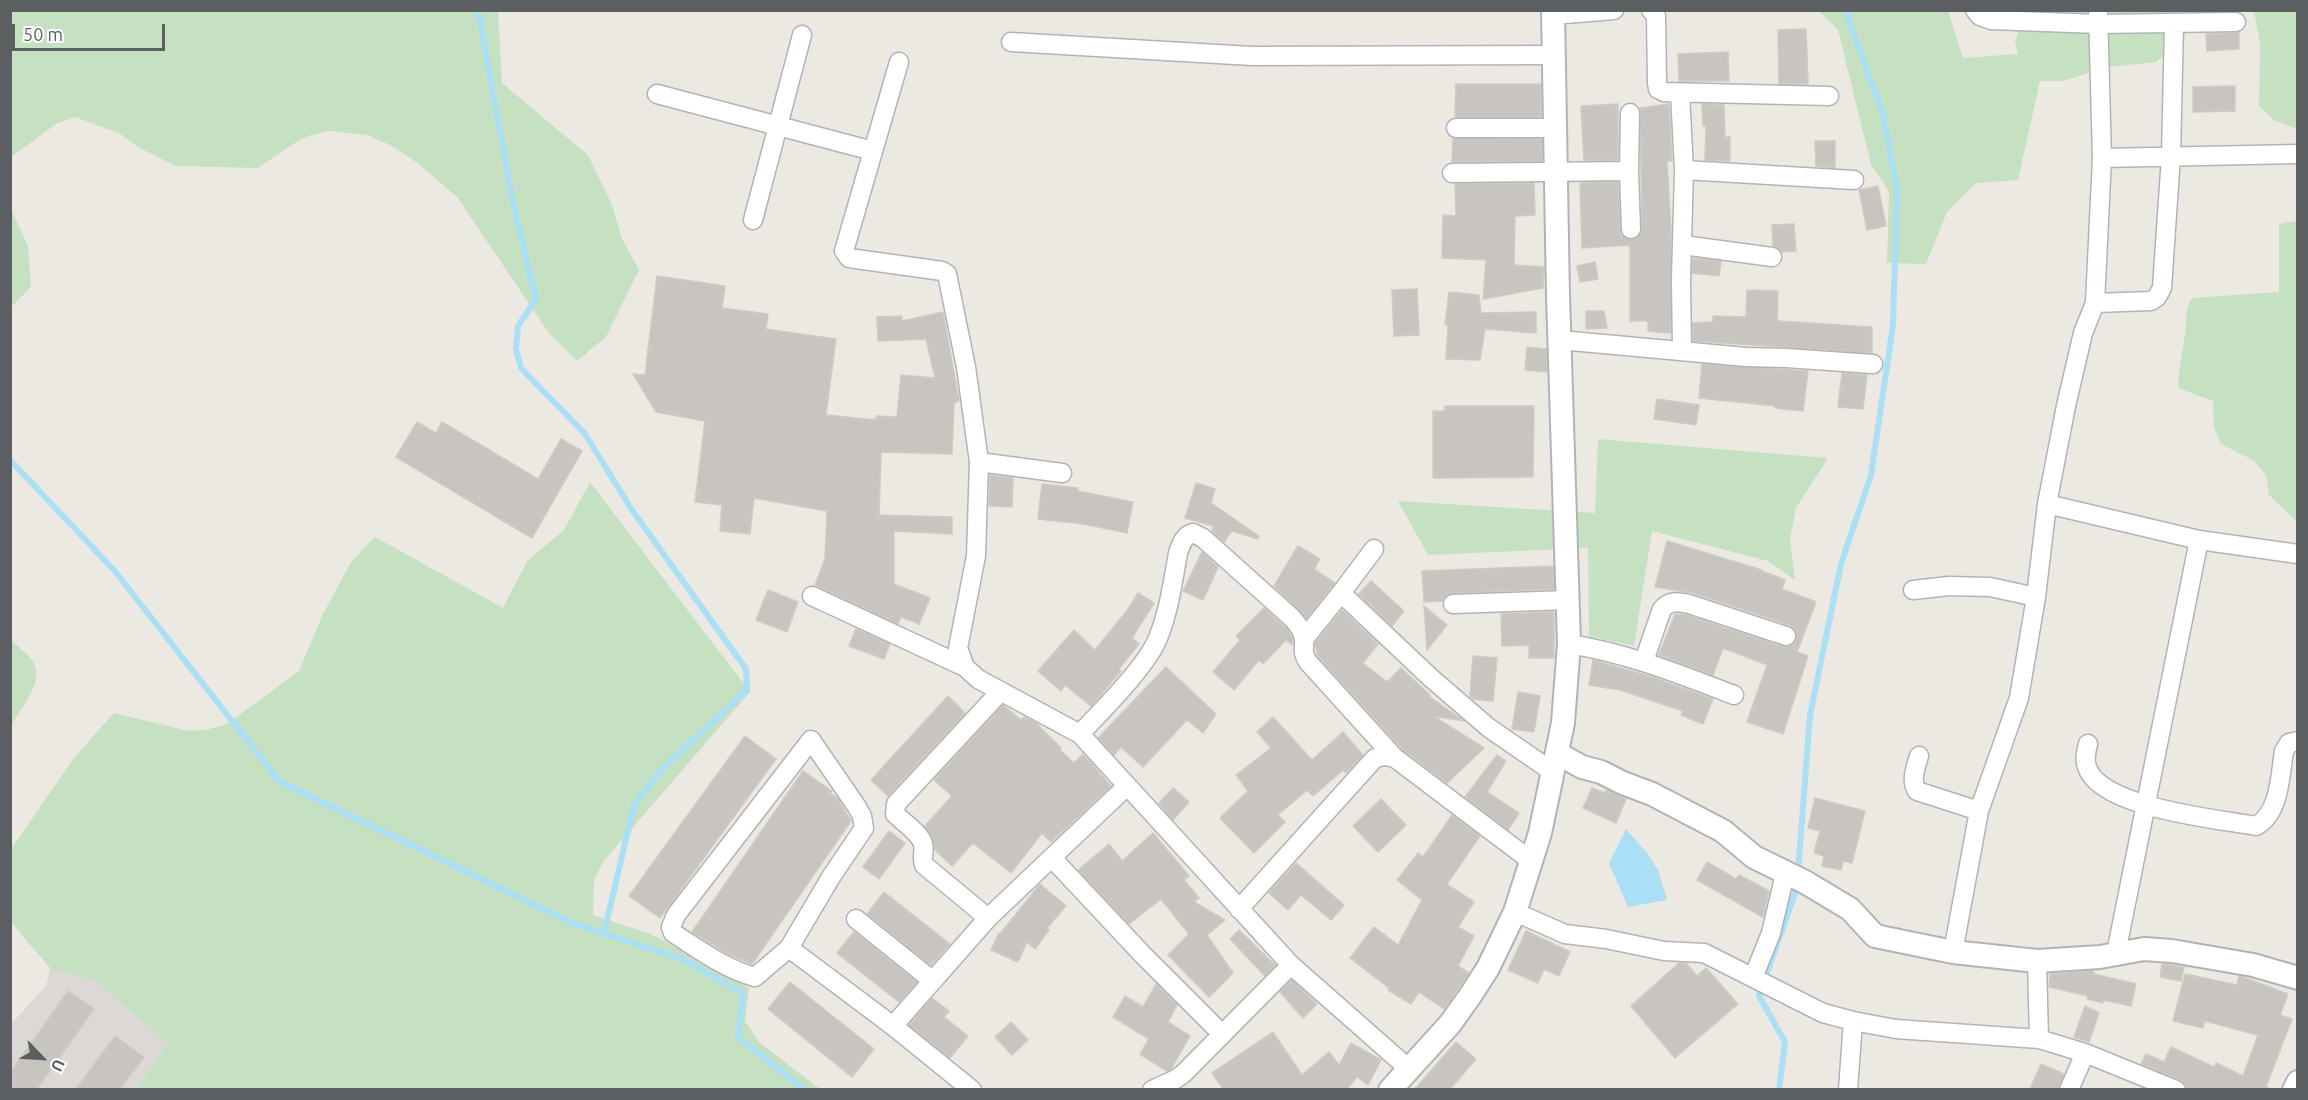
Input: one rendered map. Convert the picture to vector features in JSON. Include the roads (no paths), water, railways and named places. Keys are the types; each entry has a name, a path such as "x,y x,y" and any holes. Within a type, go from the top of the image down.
{"street":[{"path":"1390,1089 1450,1024 1488,968 1515,912 1540,833 1555,763 1563,723 1569,644 1553,13 1614,10"},
{"path":"1651,10 1656,16 1658,89 1664,92 1829,96"},
{"path":"1975,10 1980,16 1991,20 2098,17 2174,24 2236,22"},
{"path":"1953,952 1979,811 2019,698 2036,597 2047,504 2083,333 2095,303 2102,158 2098,17"},
{"path":"2095,303 2151,301 2157,297 2162,288 2171,156 2174,24"},
{"path":"753,220 802,35"},
{"path":"1011,42 1252,56 1554,56"},
{"path":"899,63 844,251 849,258 942,270 947,274 966,367 979,462 976,556 958,648 964,667"},
{"path":"1680,93 1684,170 1682,350"},
{"path":"657,94 873,151"},
{"path":"1629,114 1631,229"},
{"path":"1456,128 1556,128"},
{"path":"2102,158 2298,154"},
{"path":"1684,170 1854,180"},
{"path":"1452,174 1629,171"},
{"path":"1683,244 1772,257"},
{"path":"1560,340 1746,357 1786,357 1873,364"},
{"path":"979,462 1062,473"},
{"path":"2047,504 2199,540 2298,554"},
{"path":"1080,734 1135,671 1158,639 1178,553 1183,540 1193,533 1203,538 1292,617 1304,639 1303,653 1308,662 1395,758 1530,860"},
{"path":"2116,953 2199,540"},
{"path":"1304,639 1374,549"},
{"path":"1913,591 1939,587 1990,587 2036,597"},
{"path":"1341,593 1431,678 1489,728 1555,763 1601,772 1687,811 1723,831 1754,857 1850,909 1875,936 1953,952 2037,961 2100,957 2144,949 2204,955 2253,965 2298,978"},
{"path":"812,596 964,667 978,679 1080,734 1291,965 1409,1069"},
{"path":"1453,604 1568,600"},
{"path":"1644,660 1662,609 1666,604 1675,601 1786,636"},
{"path":"1569,644 1598,648 1644,660 1734,695"},
{"path":"988,918 924,864 921,840 895,814 895,810 896,804 1001,691"},
{"path":"811,740 857,807 862,816 864,828 831,877 789,948 755,977 720,962 673,933 671,927 676,915 811,740"},
{"path":"2088,744 2085,756 2089,772 2100,783 2124,798 2145,806 2256,826 2263,822 2271,811 2284,751 2289,742 2298,741"},
{"path":"1239,909 1376,758 1386,756 1395,758"},
{"path":"1919,756 1914,775 1914,786 1917,790 1979,811"},
{"path":"893,1026 988,918 1126,787"},
{"path":"1052,858 1143,955 1222,1034"},
{"path":"1761,981 1771,933 1794,877"},
{"path":"1515,912 1565,934 1606,939 1664,951 1704,953 1823,1013 1896,1029 2039,1039 2085,1053 2176,1089"},
{"path":"856,919 933,981"},
{"path":"789,948 972,1089"},
{"path":"2037,961 2039,1039"},
{"path":"1152,1089 1183,1074 1291,965"},
{"path":"1848,1089 1853,1021"},
{"path":"2069,1089 2085,1053"},
{"path":"2294,1089 2298,1082"}],"water":[{"path":"1626,829 1658,870 1667,900 1628,907 1609,863"}],"waterway":[{"path":"478,10 513,203 536,299 518,326 516,349 521,368 585,434 632,510 746,669 747,690 660,771 634,805 604,933"},
{"path":"1798,873 1810,715 1841,564 1871,475 1893,325 1897,190 1883,114 1845,10"},
{"path":"10,460 114,570 279,781 570,922 685,960 743,994 738,1037 805,1090"},
{"path":"1779,1090 1785,1042 1759,996 1795,893 1796,884"}]}
